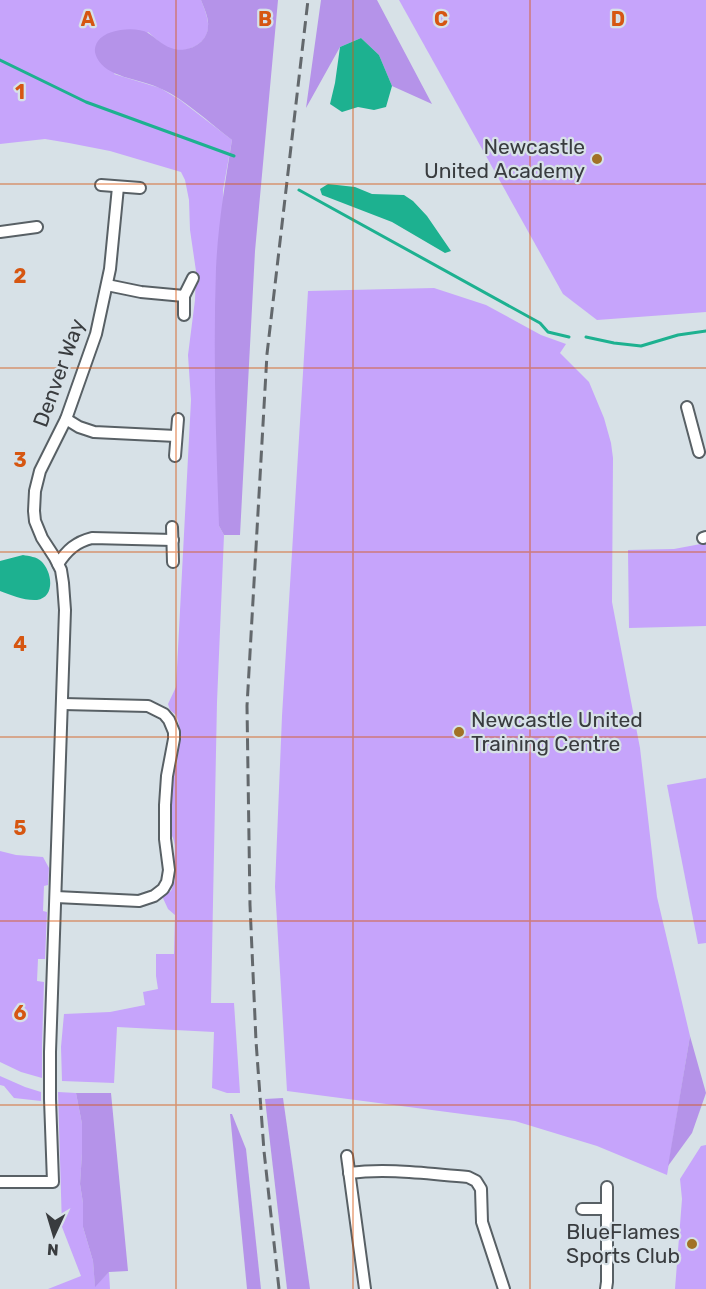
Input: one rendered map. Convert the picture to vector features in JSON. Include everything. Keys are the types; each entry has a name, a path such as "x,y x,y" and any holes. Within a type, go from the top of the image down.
{"street":[{"path":"101,185 141,188"},
{"name":"Denver Way","path":"58,564 42,538 35,521 33,501 40,471 66,419 96,334 107,285 118,186"},
{"path":"0,232 37,227"},
{"path":"184,315 184,296 193,278"},
{"path":"107,285 141,292 184,296"},
{"path":"687,407 699,452"},
{"path":"66,419 80,428 94,432 176,435"},
{"path":"175,456 178,419"},
{"path":"694,432 706,429"},
{"path":"172,527 172,562"},
{"path":"0,1182 53,1182 50,1074 65,610 63,583 58,564 72,546 86,539 172,540"},
{"path":"56,897 139,901 159,892 167,882 169,870 165,839 165,805 174,732 169,720 160,711 148,706 63,704"},
{"path":"347,1156 365,1289"},
{"path":"349,1173 388,1170 468,1178 476,1181 481,1189 484,1230 504,1289"},
{"path":"606,1289 607,1187"},
{"path":"582,1209 607,1209"}],"shaded area":[{"path":"0,0 201,0 207,17 207,34 200,43 189,49 171,49 148,32 114,74 160,88 180,100 232,140 223,190 219,526 224,535 217,702 211,1003 234,1003 240,1093 227,1093 212,1088 214,1032 117,1027 114,1083 62,1081 61,1047 64,1014 110,1012 145,1005 143,992 158,989 156,954 174,954 175,915 168,909 162,896 171,891 175,880 175,845 171,834 172,774 177,764 179,724 168,704 176,687 191,400 188,355 196,271 190,230 189,200 181,172 110,151 45,139 0,144"},
{"path":"201,0 278,0 255,251 240,535 224,535 219,526 215,397 217,252 232,140 166,91 124,77 108,69 101,64 95,52 95,47 102,37 114,31 129,29 148,33 177,50 195,46 204,38 208,26"},
{"path":"321,0 377,0 432,104 392,86 379,55 361,38 340,47 306,108"},
{"name":"Newcastle United Academy","path":"399,0 706,0 706,312 597,320 563,294"},
{"path":"361,38 379,55 392,86 386,107 374,110 358,107 342,112 330,104 340,47"},
{"path":"328,184 355,187 372,194 404,195 427,216 451,251 445,253 392,222 322,195 320,189"},
{"name":"Newcastle United Training Centre","path":"434,288 486,305 541,335 566,344 560,353 589,382 604,418 611,443 613,458 612,602 640,748 657,897 690,1036 667,1175 597,1146 515,1121 287,1091 275,887 282,716 308,291"},
{"path":"706,543 706,626 629,628 628,550 674,549"},
{"path":"23,555 39,560 48,571 50,589 43,598 28,600 0,591 0,561"},
{"path":"706,778 706,943 698,944 667,785"},
{"path":"0,851 43,857 49,868 48,885 44,886 43,911 47,912 45,959 38,959 37,981 44,982 42,1078 21,1072 0,1062"},
{"path":"690,1036 706,1093 692,1133 668,1166"},
{"path":"0,1076 41,1092 41,1101 14,1098 4,1086 0,1085"},
{"path":"58,1092 76,1093 82,1124 80,1184 83,1227 93,1261 95,1286 109,1272 110,1289 48,1289 81,1276 62,1227"},
{"path":"76,1093 111,1093 128,1271 109,1272 95,1287 93,1261 83,1227 80,1184 82,1124"},
{"path":"283,1098 310,1289 287,1289 265,1099"},
{"path":"230,1114 232,1114 246,1149 261,1289 247,1289"},
{"name":"BlueFlames Sports Club","path":"706,1145 706,1289 675,1289 682,1199 680,1179 701,1146"}],"waterway":[{"path":"0,60 86,102 234,156"},
{"path":"299,190 540,323 548,332 569,337"},
{"path":"586,337 641,346 678,335 706,331"}],"railway":[{"path":"279,1289 264,1151 256,1041 250,905 247,706 267,354 308,0"}],"place":[{"name":"Newcastle United Academy","path":"597,159"},
{"name":"Newcastle United Training Centre","path":"459,732"},
{"name":"BlueFlames Sports Club","path":"692,1244"}]}
